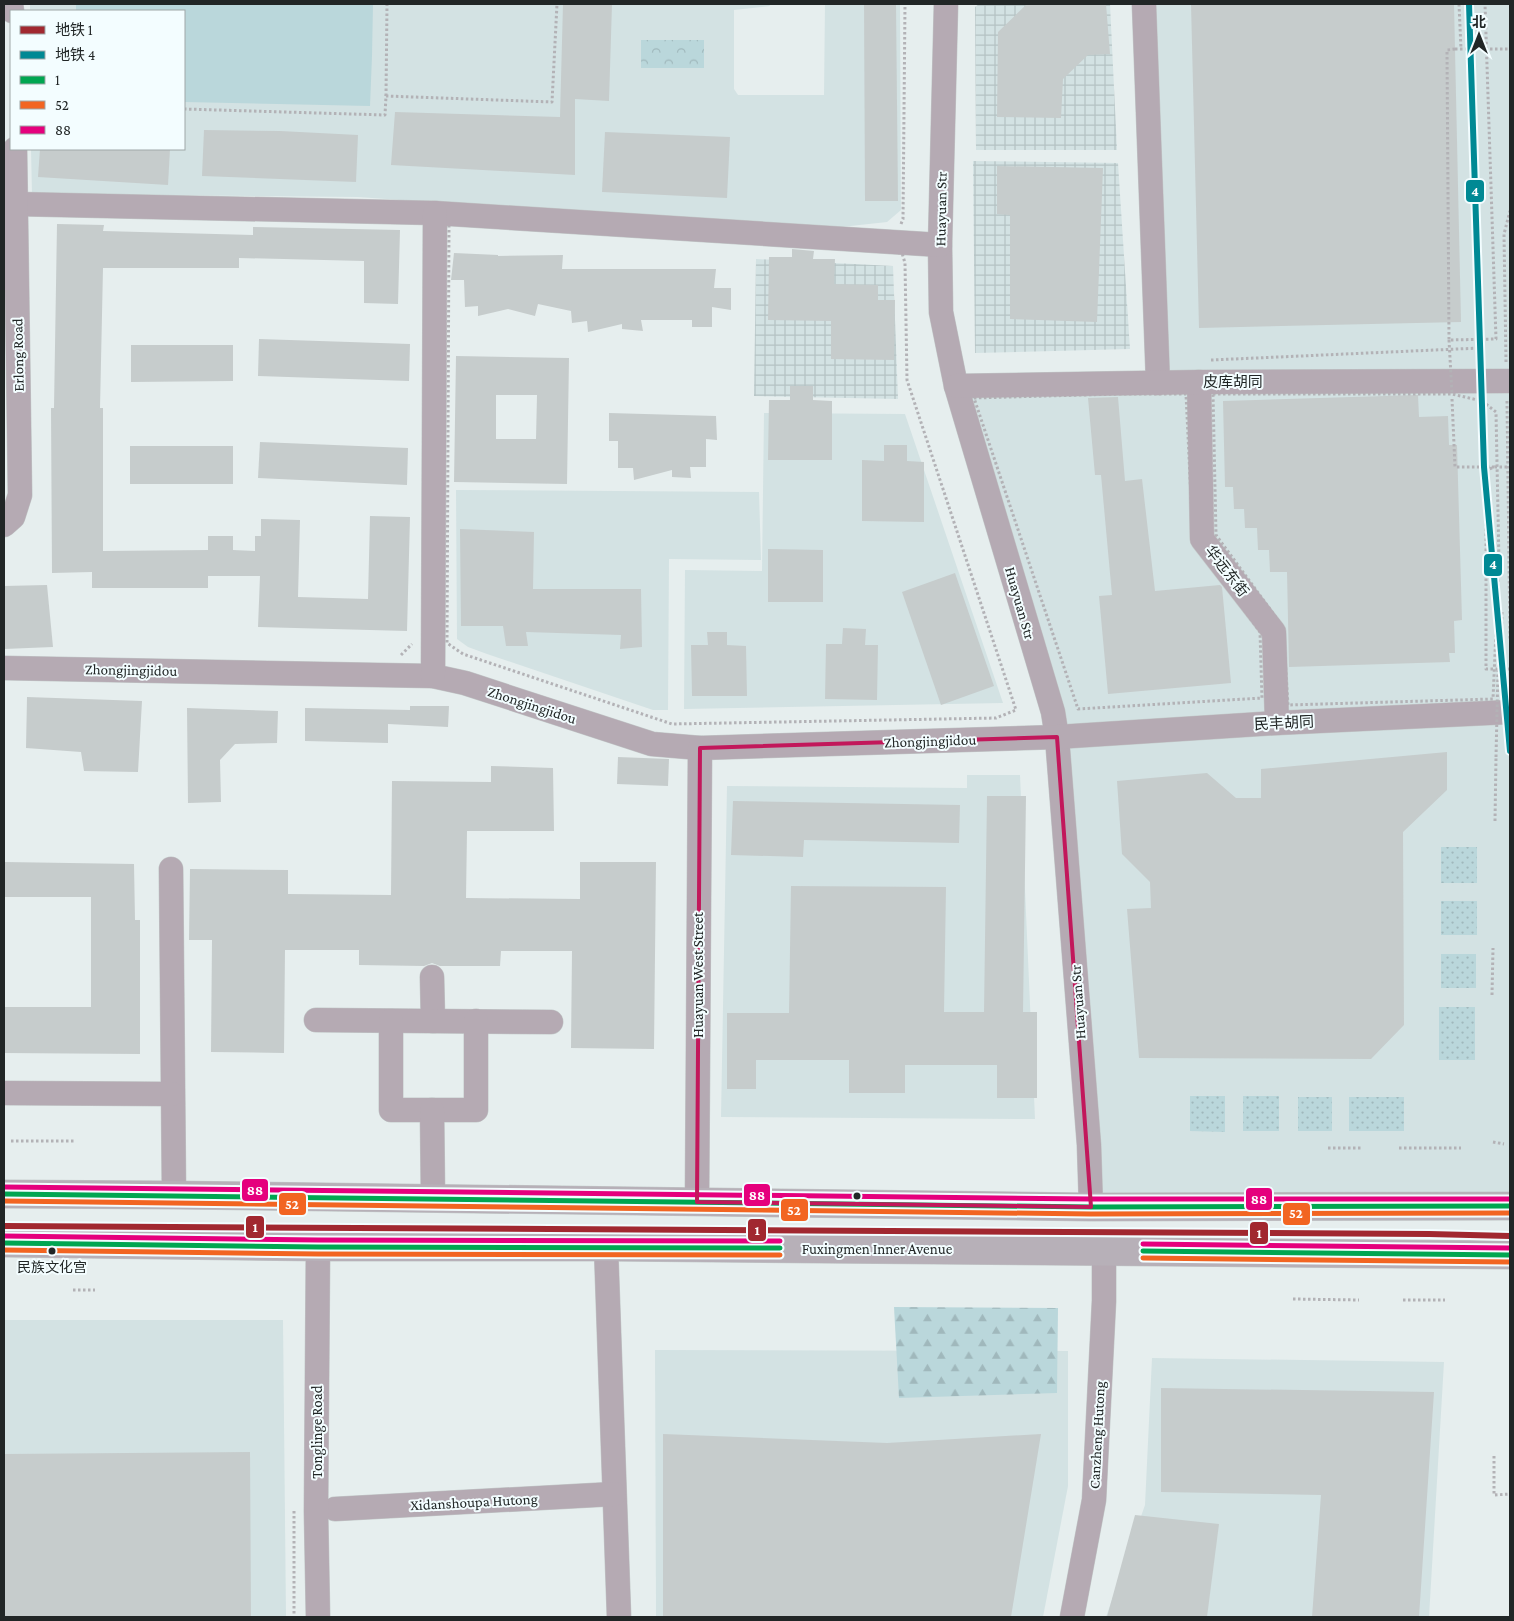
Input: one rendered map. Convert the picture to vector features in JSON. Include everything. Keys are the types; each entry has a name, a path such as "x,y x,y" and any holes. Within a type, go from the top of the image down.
{"highway":[{"path":"4,1194 1091,1207 1510,1206"},
{"name":"Fuxingmen Inner Avenue","path":"4,1243 318,1247 1104,1250 1510,1255"}],"street":[{"name":"Huayuan Str","path":"946,4 940,245 941,312 965,392 1053,712 1058,737 1089,1145 1091,1207"},
{"path":"1144,4 1158,383"},
{"name":"Erlong Road","path":"4,525 13,517 20,495 12,214 15,150"},
{"path":"12,214 440,219 940,245"},
{"path":"433,676 440,219"},
{"name":"皮库胡同","path":"965,392 1158,383 1206,388 1508,382"},
{"name":"华远东街","path":"1206,388 1202,539 1274,632 1277,723"},
{"name":"Zhongjingjidou","path":"4,668 433,676 465,683 652,744 700,748 1058,737"},
{"name":"民丰胡同","path":"1058,737 1277,723 1510,712"},
{"name":"Huayuan West Street","path":"697,1202 700,748"},
{"path":"171,869 174,1195"},
{"path":"432,978 433,1021"},
{"path":"316,1020 551,1022"},
{"path":"391,1021 391,1110 476,1110 476,1021"},
{"path":"4,1094 172,1094"},
{"path":"432,1110 433,1198"},
{"name":"Tonglinge Road","path":"318,1247 316,1511 318,1617"},
{"path":"606,1247 619,1617"},
{"name":"Canzheng Hutong","path":"1072,1617 1094,1500 1104,1250"},
{"name":"Xidanshoupa Hutong","path":"335,1509 614,1494"}],"path":[{"path":"185,109 385,115 387,4"},
{"path":"386,96 552,102 557,4"},
{"path":"900,227 903,219 904,4"},
{"path":"1460,4 1461,49"},
{"path":"1449,340 1496,339 1485,4"},
{"path":"1510,49 1447,50 1449,340 1455,467 1510,466"},
{"path":"1510,211 1504,234 1508,382 1510,641"},
{"path":"440,219 804,244 902,253 905,263 907,380 1016,710 996,718 672,724 463,654 447,643 440,219"},
{"path":"1214,360 1480,348 1479,339"},
{"path":"1206,388 1216,535 1284,627 1288,705 1493,700 1500,611"},
{"path":"965,392 1078,709 1262,698"},
{"path":"1482,401 1496,412 1501,652 1498,669 1495,821"},
{"path":"1495,467 1486,470 1486,669 1510,669"},
{"path":"400,656 412,644"},
{"path":"1492,995 1493,948"},
{"path":"11,1141 74,1141"},
{"path":"1493,1142 1504,1144"},
{"path":"1328,1148 1363,1148"},
{"path":"1399,1148 1461,1148"},
{"path":"73,1290 95,1290"},
{"path":"1293,1299 1359,1300"},
{"path":"1403,1300 1445,1300"},
{"path":"1494,1456 1494,1495 1510,1494"},
{"path":"294,1511 294,1617"}],"highlighted area":[{"path":"1057,737 1091,1207 697,1202 700,748"}],"shaded area":[{"path":"30,4 769,4 770,6 734,10 734,89 738,95 824,95 825,4 900,4 901,210 887,222 823,229 358,197 32,194 31,150 185,150 185,10 30,10"},
{"path":"979,4 1110,4 1117,150 976,150 975,7"},
{"path":"1150,4 1510,4 1510,1210 1091,1207 1059,760 960,398 1160,394"},
{"path":"973,161 1118,163 1130,349 975,353"},
{"path":"756,259 893,266 898,399 754,396"},
{"path":"764,413 905,414 1003,703 684,709 685,570 762,571"},
{"path":"456,490 759,492 761,560 669,559 668,710 653,710 487,654 468,647 457,639"},
{"path":"967,775 1020,775 1035,1119 721,1117 727,786 967,788"},
{"path":"4,1320 283,1320 286,1617 4,1617"},
{"path":"655,1350 1068,1351 1068,1486 1043,1617 656,1617"},
{"path":"1152,1358 1444,1362 1429,1617 1106,1617 1145,1505"}],"green space":[{"path":"76,4 373,4 370,106 185,102 185,10 76,10"},
{"path":"641,40 704,40 704,68 641,68"},
{"path":"1441,847 1477,847 1477,883 1441,883"},
{"path":"1441,901 1477,901 1477,935 1441,935"},
{"path":"1441,954 1476,954 1476,988 1441,988"},
{"path":"1439,1007 1475,1007 1475,1060 1439,1060"},
{"path":"1190,1096 1225,1096 1225,1132 1190,1131"},
{"path":"1243,1096 1279,1096 1279,1131 1243,1131"},
{"path":"1298,1097 1332,1097 1332,1131 1298,1131"},
{"path":"1349,1097 1404,1097 1404,1131 1349,1131"},
{"path":"894,1307 1058,1308 1057,1393 899,1398"}],"building":[{"path":"563,4 612,4 609,101 575,99 575,175 391,165 395,112 560,117"},
{"path":"864,4 896,4 898,201 865,201"},
{"path":"1027,4 1106,4 1110,54 1088,55 1063,79 1061,118 997,117 998,32"},
{"path":"1191,4 1454,4 1461,322 1199,328"},
{"path":"204,130 358,135 356,182 202,176"},
{"path":"605,132 730,137 727,198 602,192"},
{"path":"40,150 170,150 168,185 38,177"},
{"path":"997,166 1103,168 1097,322 1010,319 1010,215 997,214"},
{"path":"57,224 104,225 103,231 253,235 253,227 400,230 398,304 364,303 364,261 239,258 239,268 103,268 100,408 103,408 103,551 208,550 208,536 233,536 233,550 255,551 255,536 261,536 261,519 300,520 298,597 368,599 370,516 410,517 407,631 258,627 260,576 208,576 208,588 92,588 92,572 52,573 51,408 54,408"},
{"path":"792,249 814,251 813,259 835,259 834,284 878,285 878,300 895,300 894,360 831,359 831,321 768,320 769,257 792,257"},
{"path":"454,253 498,256 563,255 562,269 716,269 714,288 731,288 731,310 712,307 712,327 692,327 692,320 641,320 643,331 622,329 622,324 588,332 587,321 572,323 571,311 538,304 535,316 508,309 478,316 478,306 465,307 464,280 451,280"},
{"path":"259,339 410,344 409,381 258,376"},
{"path":"131,345 233,345 233,381 131,382"},
{"path":"456,356 569,358 567,484 454,482","holes":["496,395 537,395 536,439 496,439"]},
{"path":"790,386 813,386 813,400 832,401 832,460 768,460 769,400 790,400"},
{"path":"1418,395 1419,417 1448,416 1449,445 1457,445 1462,620 1454,621 1455,653 1449,653 1450,662 1289,667 1287,572 1270,572 1269,550 1258,550 1257,528 1245,528 1244,509 1234,509 1233,487 1225,487 1223,401"},
{"path":"1118,397 1125,481 1142,479 1155,591 1220,585 1222,587 1231,683 1108,694 1099,596 1112,595 1101,475 1095,475 1088,398"},
{"path":"609,413 716,416 717,440 706,439 706,467 690,467 691,478 672,477 672,470 634,480 633,468 618,468 618,441 609,441"},
{"path":"260,442 408,448 407,485 258,478"},
{"path":"884,445 907,445 907,461 924,462 924,522 862,521 862,460 884,461"},
{"path":"130,446 233,446 233,484 130,484"},
{"path":"460,529 534,532 533,589 641,589 642,647 620,649 621,635 526,632 528,646 506,646 503,626 461,626"},
{"path":"768,549 823,550 823,602 768,602"},
{"path":"955,573 994,686 941,705 902,592"},
{"path":"47,585 53,647 4,649 4,586"},
{"path":"843,628 866,629 865,645 878,645 877,700 825,699 826,644 842,644"},
{"path":"707,632 727,632 727,645 746,646 747,696 692,696 691,645 708,645"},
{"path":"27,697 142,701 138,772 84,771 81,752 26,748"},
{"path":"410,706 449,706 448,727 388,724 388,743 305,741 305,708 410,710"},
{"path":"187,708 278,711 277,743 235,744 220,760 221,802 188,803"},
{"path":"1447,752 1447,790 1403,832 1404,1025 1371,1059 1139,1058 1127,909 1151,908 1150,882 1122,854 1117,781 1207,773 1236,798 1261,798 1261,769"},
{"path":"618,757 669,759 668,786 617,784"},
{"path":"491,766 553,768 554,831 467,831 466,898 580,899 580,862 656,862 654,1049 571,1048 572,951 501,951 500,966 440,966 432,963 424,966 359,965 359,950 285,950 284,1053 211,1052 212,940 189,940 190,869 288,870 288,894 391,895 392,781 491,782"},
{"path":"987,796 1026,796 1023,1012 1037,1012 1037,1098 997,1098 997,1065 905,1065 905,1093 849,1093 849,1060 756,1060 756,1089 727,1089 727,1013 789,1013 791,886 946,887 944,1012 984,1012"},
{"path":"733,801 960,805 959,843 804,840 803,857 731,855"},
{"path":"5,862 134,864 135,920 140,920 140,1054 4,1053 4,1007 91,1007 91,897 5,897"},
{"path":"1161,1388 1434,1392 1419,1617 1312,1617 1321,1495 1161,1492"},
{"path":"663,1434 887,1443 1041,1434 1011,1617 663,1617"},
{"path":"250,1452 251,1617 4,1617 4,1454"},
{"path":"1135,1515 1219,1524 1207,1617 1107,1617"}],"metro line":[{"name":"4","path":"1469,4 1484,467 1510,751"},
{"name":"1","path":"4,1226 1510,1236"}],"transit line":[{"name":"88","path":"4,1187 1091,1199 1510,1199"},
{"name":"1","path":"4,1194 1091,1207 1510,1206"},
{"name":"52","path":"4,1201 1091,1214 1510,1213"},
{"name":"88","path":"4,1236 318,1240 780,1241"},
{"name":"1","path":"4,1243 318,1247 780,1248"},
{"name":"88","path":"1143,1244 1510,1248"},
{"name":"52","path":"4,1250 318,1254 780,1255"},
{"name":"1","path":"1143,1251 1510,1255"},
{"name":"52","path":"1143,1258 1510,1262"}],"place":[{"name":"民族文化宫","path":"52,1251"}]}
